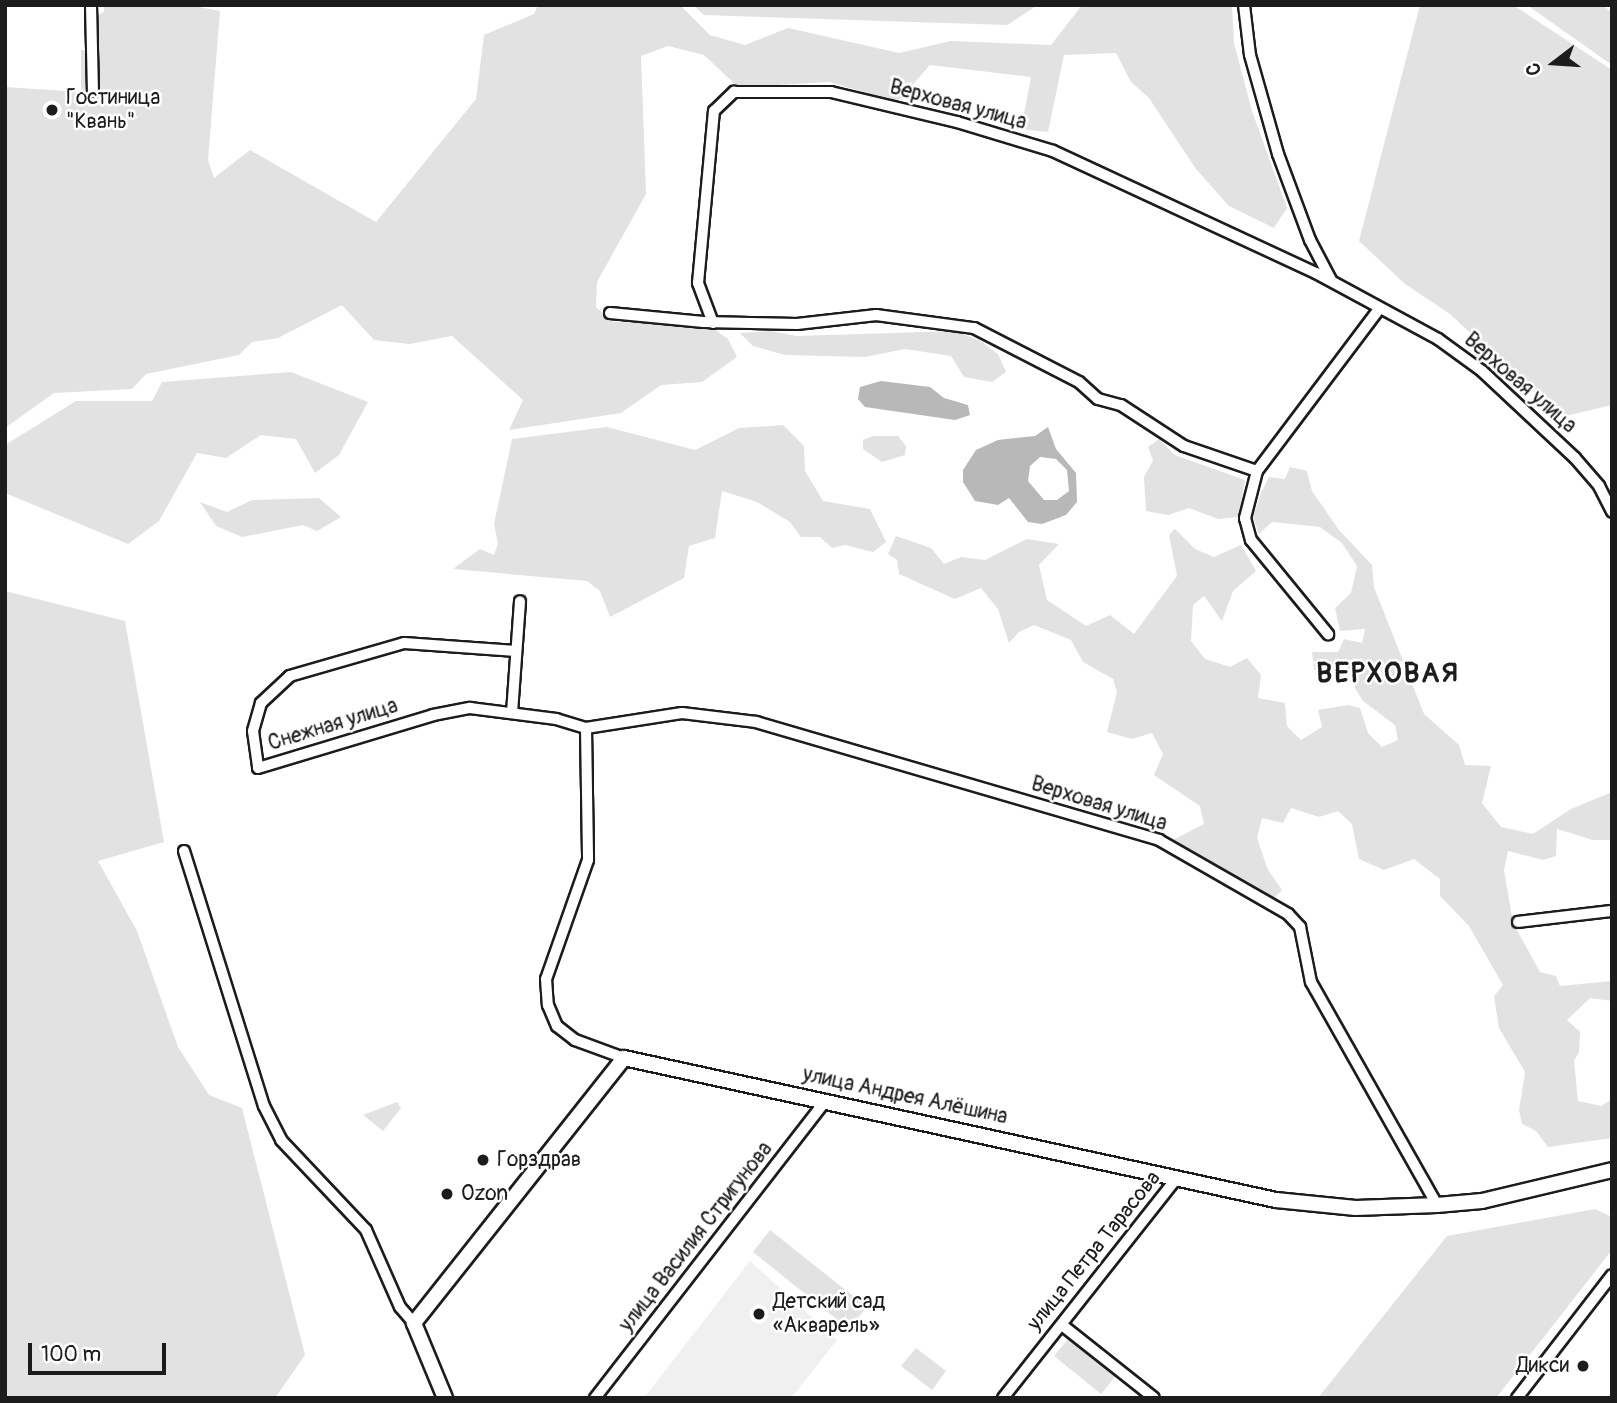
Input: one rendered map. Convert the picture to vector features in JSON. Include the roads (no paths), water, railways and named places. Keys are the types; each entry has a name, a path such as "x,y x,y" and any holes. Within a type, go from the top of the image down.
{"street":[{"path":"91,5 93,91"},
{"path":"1244,5 1250,55 1278,154 1310,240 1333,282"},
{"name":"Верховая улица","path":"713,323 698,283 714,111 734,92 766,89 831,92 1052,151 1333,282 1438,339 1482,371 1575,458 1599,486 1612,512"},
{"path":"1328,635 1251,540 1245,518 1257,471 1379,309"},
{"path":"610,313 713,323 797,324 876,316 974,328 1079,383 1098,399 1121,405 1184,446 1257,471"},
{"path":"512,713 520,601"},
{"name":"Снежная улица","path":"516,652 404,643 290,676 261,704 253,731 258,768 433,715 470,708 512,713 586,728"},
{"name":"Верховая улица","path":"586,728 682,713 757,722 1159,840 1288,914 1300,927 1311,982 1437,1205"},
{"path":"414,1323 624,1058 575,1040 557,1026 548,1005 546,979 588,860 586,728"},
{"path":"184,851 264,1106 281,1140 366,1230 400,1307 414,1323 445,1398"},
{"path":"1518,922 1612,911"},
{"name":"улица Андрея Алёшина","path":"624,1058 826,1100 1176,1179"},
{"name":"улица Василия Стригунова","path":"595,1398 826,1100"},
{"name":"улица Петра Тарасова","path":"1003,1398 1176,1179 1276,1200 1356,1208 1482,1201 1612,1170"},
{"path":"1517,1398 1612,1275"},
{"path":"1062,1325 1154,1398"}],"place":[{"name":"Гостиница \"Квань\"","path":"52,110"},
{"name":"Горздрав","path":"483,1160"},
{"name":"Ozon","path":"447,1194"},
{"name":"Детский сад «Акварель»","path":"759,1314"},
{"name":"Дикси","path":"1583,1366"}],"district":[{"name":"ВЕРХОВАЯ","path":"1388,674"}]}
